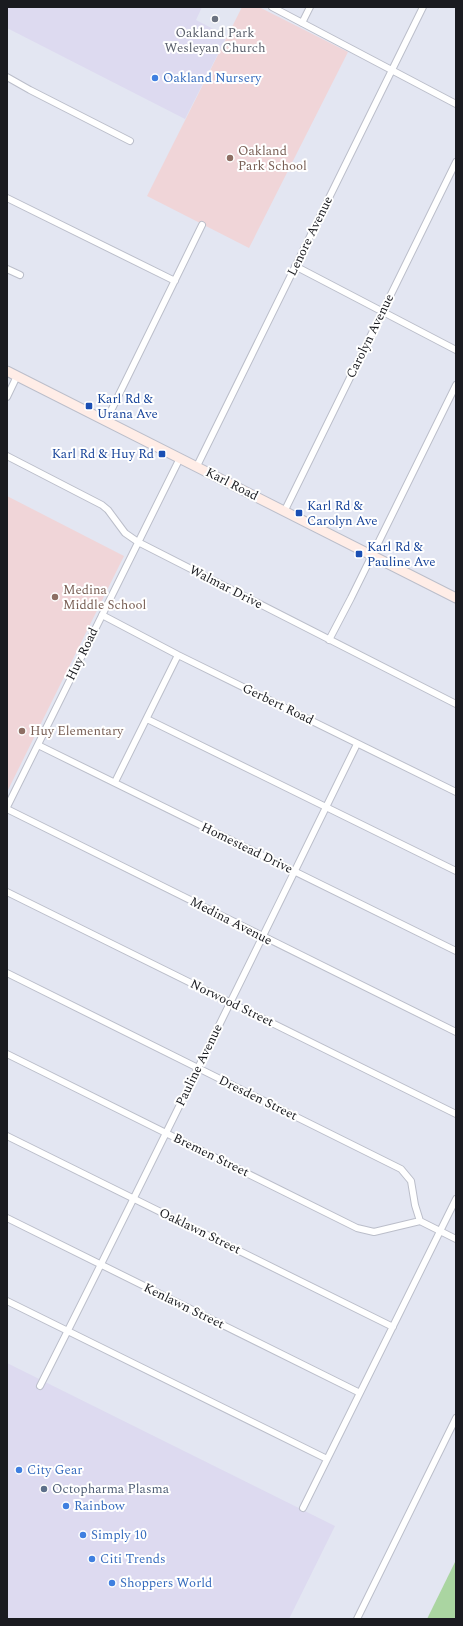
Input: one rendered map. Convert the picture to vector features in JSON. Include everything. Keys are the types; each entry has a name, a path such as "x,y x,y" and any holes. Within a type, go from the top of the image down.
{"main road":[{"name":"Karl Road","path":"7,371 285,510 456,598"}],"street":[{"path":"272,7 456,104"},
{"path":"302,23 310,7"},
{"name":"Lenore Avenue","path":"197,466 423,7"},
{"path":"7,77 130,141"},
{"name":"Carolyn Avenue","path":"285,510 456,162"},
{"path":"7,198 175,281"},
{"path":"106,421 202,225"},
{"path":"295,266 456,350"},
{"path":"7,269 20,275"},
{"path":"7,397 17,376"},
{"path":"329,640 456,385"},
{"name":"Walmar Drive","path":"7,456 102,504 125,533 138,542 456,704"},
{"name":"Huy Road","path":"7,808 180,458"},
{"name":"Gerbert Road","path":"102,614 178,655 456,792"},
{"path":"115,782 178,655"},
{"path":"147,719 456,871"},
{"name":"Pauline Avenue","path":"40,1386 197,1068 264,937 357,744"},
{"name":"Homestead Drive","path":"38,745 456,951"},
{"name":"Medina Avenue","path":"7,808 456,1032"},
{"name":"Norwood Street","path":"7,892 456,1114"},
{"name":"Dresden Street","path":"7,973 402,1169 411,1181 415,1205 420,1221"},
{"name":"Bremen Street","path":"7,1054 357,1228 374,1232 420,1221"},
{"name":"Oaklawn Street","path":"7,1136 393,1327"},
{"path":"304,1508 456,1199"},
{"name":"Kenlawn Street","path":"7,1218 360,1393"},
{"path":"420,1221 456,1239"},
{"path":"7,1301 327,1459"},
{"path":"357,1619 456,1418"}],"shaded area":[{"name":"Oakland Nursery","path":"7,7 202,7 196,20 227,36 185,119 7,28"},
{"name":"Oakland Park School","path":"242,7 259,7 348,52 249,248 147,196"},
{"name":"Medina Middle School","path":"7,496 124,556 7,792"},
{"path":"7,1363 335,1526 289,1619 7,1619"}],"green space":[{"path":"456,1560 456,1619 427,1619"}],"place":[{"name":"Oakland Park Wesleyan Church","path":"215,19"},
{"name":"Oakland Nursery","path":"155,78"},
{"name":"Oakland Park School","path":"230,158"},
{"name":"Karl Rd & Urana Ave","path":"89,406"},
{"name":"Karl Rd & Huy Rd","path":"162,454"},
{"name":"Karl Rd & Carolyn Ave","path":"299,513"},
{"name":"Karl Rd & Pauline Ave","path":"359,554"},
{"name":"Medina Middle School","path":"55,597"},
{"name":"Huy Elementary","path":"22,731"},
{"name":"City Gear","path":"19,1470"},
{"name":"Octopharma Plasma","path":"44,1489"},
{"name":"Rainbow","path":"66,1506"},
{"name":"Simply 10","path":"83,1535"},
{"name":"Citi Trends","path":"92,1559"},
{"name":"Shoppers World","path":"112,1583"}]}
